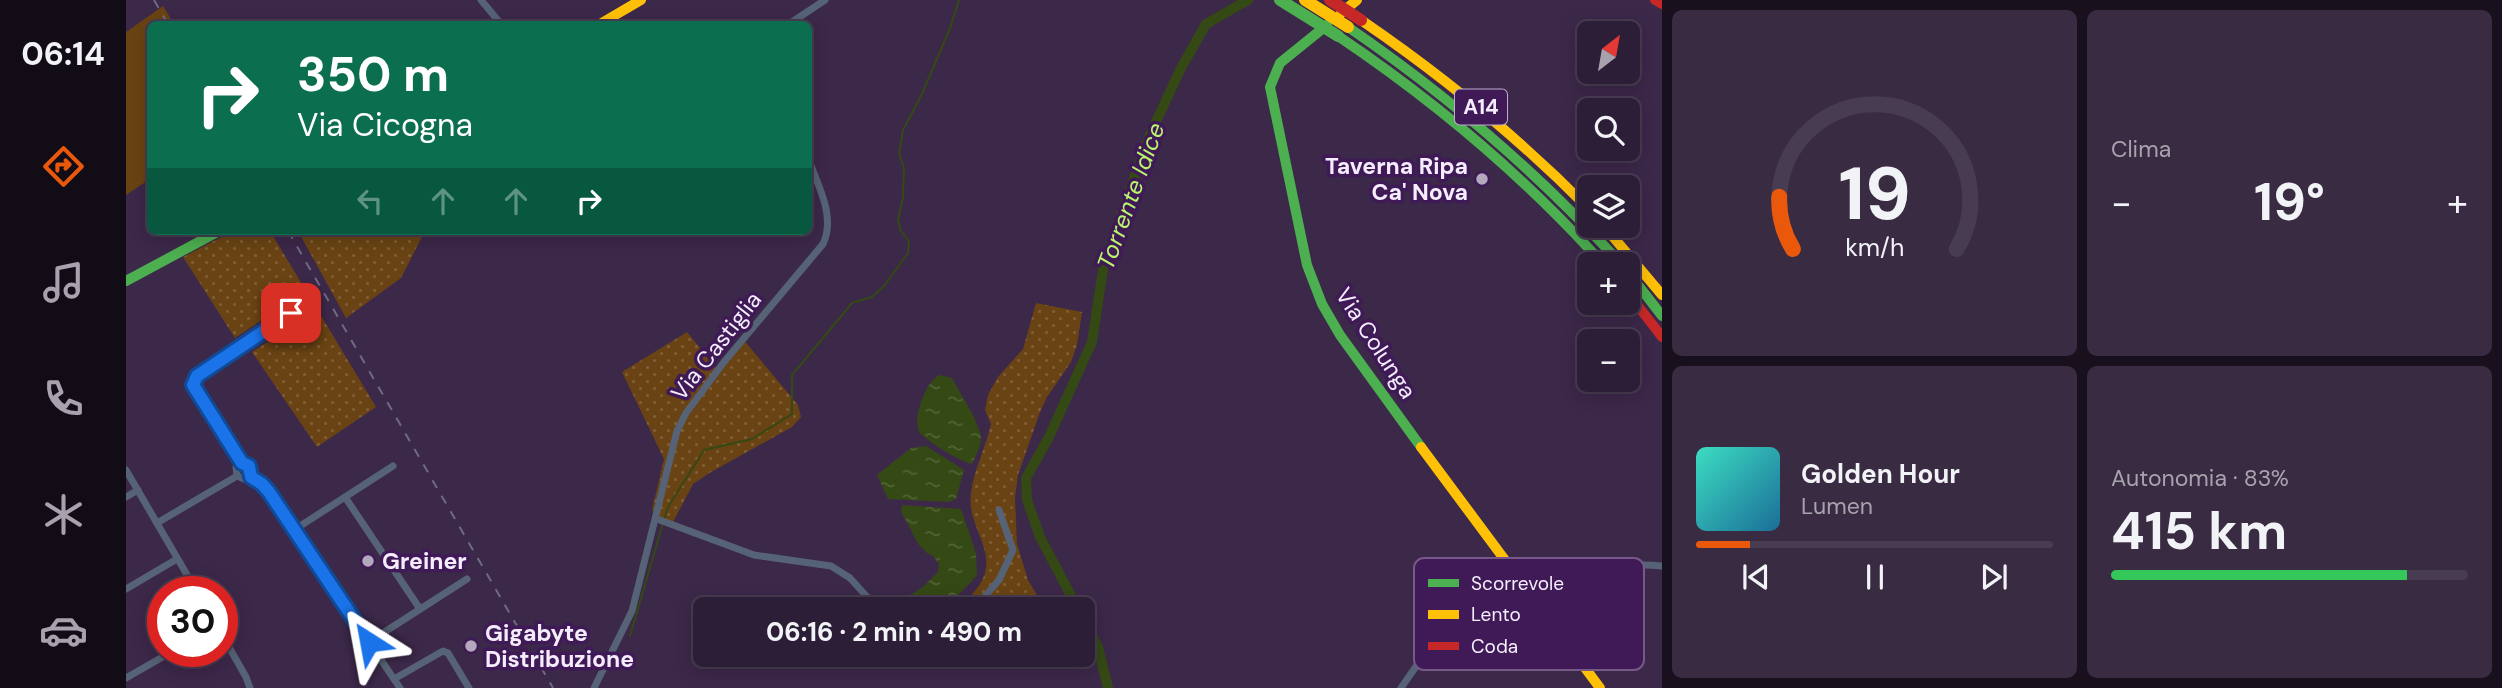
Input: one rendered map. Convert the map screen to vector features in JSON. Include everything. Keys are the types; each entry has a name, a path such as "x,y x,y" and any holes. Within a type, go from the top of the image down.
{"main road":[{"path":"605,21 641,0"},
{"path":"1280,0 1343,32 1472,134 1538,194 1592,252"},
{"name":"A14","path":"1305,0 1343,32 1419,75 1484,126 1550,187 1610,252"},
{"name":"A14","path":"1330,0 1461,91 1529,150 1577,197"},
{"name":"Via Colunga","path":"1357,0 1280,63 1270,87 1307,265 1322,304 1340,335 1503,558"},
{"path":"1655,0 1662,4"},
{"path":"126,281 212,235"},
{"path":"1614,238 1662,295"},
{"path":"1640,288 1662,316"},
{"path":"1640,309 1662,337"},
{"name":"Via Colunga","path":"1587,670 1600,688"}],"street":[{"path":"481,0 499,21"},
{"path":"794,21 825,0"},
{"name":"Via Castiglia","path":"594,688 632,611 661,520 677,431 686,414 724,362 823,244 828,234 828,218 812,170"},
{"path":"291,313 197,376 193,382 194,387 242,463 249,466 250,474 262,484 400,688"},
{"path":"237,476 236,467 242,463"},
{"path":"294,530 393,466"},
{"path":"126,470 187,576"},
{"path":"237,476 244,479 250,474"},
{"path":"157,523 237,476"},
{"path":"126,497 138,490"},
{"path":"345,497 421,609"},
{"path":"984,597 999,579 1013,550 999,510"},
{"path":"661,520 754,555 831,566 850,578 867,597"},
{"path":"126,589 177,559"},
{"path":"1644,566 1662,566"},
{"path":"369,642 467,579"},
{"path":"394,679 443,651 448,653 469,688"},
{"path":"238,663 250,688"},
{"path":"126,678 147,666"},
{"path":"1401,688 1414,669"}],"shaded area":[{"path":"163,6 172,21 147,21 147,181 126,195 126,32"},
{"path":"225,235 272,235 376,407 317,447 252,352 307,316 296,297 235,338 183,257"},
{"path":"300,235 423,235 401,278 346,318"},
{"path":"1036,303 1082,312 1077,345 1071,362 1047,397 1018,475 1015,498 1017,544 1028,580 1038,597 969,597 979,585 985,572 986,559 974,521 971,493 991,424 985,410 988,395 998,377 1023,349"},
{"path":"687,332 716,368 742,338 798,405 801,417 792,427 693,484 672,524 660,520 652,510 664,459 622,372"}],"water":[{"path":"940,375 952,378 981,435 980,446 972,464 960,460 920,433 917,419 921,401 930,384"},
{"path":"926,446 964,470 956,499 949,502 888,499 877,475 911,448"},
{"path":"902,505 961,509 976,553 977,575 956,597 911,597 910,595 922,588 938,572 939,564 919,545 901,512"}],"waterway":[{"path":"665,518 668,507 704,450 752,439 792,414 792,375 852,303 872,297 884,286 908,253 909,241 901,231 898,220 903,197 904,168 899,154 903,130 922,94 959,0"},
{"name":"Torrente Idice","path":"1072,597 1040,537 1027,500 1026,478 1048,439 1092,342 1104,263 1148,139 1181,68 1206,24 1248,0"},
{"path":"630,636 663,523"},
{"name":"Torrente Idice","path":"1095,641 1108,688"}],"railway":[{"path":"154,0 166,21"},
{"path":"290,235 553,688"}],"traffic: fast":[{"path":"1280,0 1338,36"},
{"path":"1327,25 1280,63 1270,87 1307,265 1322,304 1340,335 1421,447"},
{"path":"1348,27 1492,137 1558,198 1610,252"},
{"path":"1338,36 1410,87 1478,142 1592,252"},
{"path":"126,281 212,235"},
{"path":"1640,288 1662,316"}],"traffic: slow":[{"path":"605,21 641,0"},
{"path":"1305,0 1348,27"},
{"path":"1341,13 1357,0"},
{"path":"1361,20 1480,109 1577,197"},
{"path":"1614,238 1662,295"},
{"path":"1421,447 1503,558"},
{"path":"1587,670 1600,688"}],"traffic: jam":[{"path":"1330,0 1361,20"},
{"path":"1655,0 1662,4"},
{"path":"1640,309 1662,337"}],"place":[{"name":"Taverna Ripa Ca' Nova","path":"1482,179"},
{"name":"Greiner","path":"368,561"},
{"name":"Gigabyte Distribuzione","path":"471,646"}],"route":[{"path":"291,313 197,376 193,385 242,463 249,466 251,477 269,492 369,642"}]}
